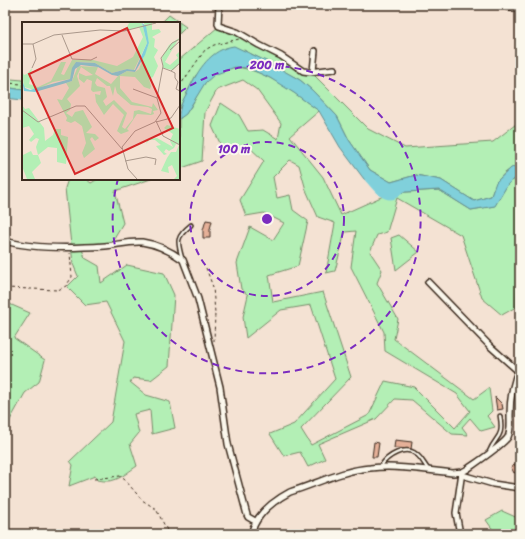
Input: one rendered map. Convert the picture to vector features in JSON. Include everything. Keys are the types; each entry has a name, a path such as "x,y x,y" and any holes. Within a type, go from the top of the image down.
{"street":[{"path":"220,5 218,25 238,32 259,46 282,56 300,70 308,72 334,69"},
{"path":"501,5 520,10"},
{"path":"313,71 315,51"},
{"path":"5,241 26,246 69,247 105,246 142,242 163,249 183,260 198,299 220,387 228,444 247,515 256,521"},
{"path":"428,282 486,341 519,369 512,392 510,429 507,437 501,444 462,474 456,513 460,534"},
{"path":"251,534 256,521 275,502 290,492 351,472 369,468 380,467 462,474 493,484 520,488"}],"lane":[{"path":"183,260 178,244 178,238 184,230 190,226"},
{"path":"489,452 492,445 500,435 500,416"},
{"path":"380,467 387,458 394,453 402,451 417,454 430,471"}],"path":[{"path":"180,86 205,50 246,37"},
{"path":"5,83 22,84"},
{"path":"5,288 58,290 66,286 72,277 72,264 69,247"},
{"path":"206,268 213,287 214,300 214,346 212,355"},
{"path":"94,479 120,476 142,500 156,509 169,534"}],"green space":[{"path":"169,15 179,22 162,22"},
{"path":"180,23 186,27 180,33"},
{"path":"218,27 220,30 235,32 312,73 368,129 405,148 493,142 520,121 520,165 514,167 501,176 491,196 474,201 441,180 416,175 391,182 370,170 349,140 337,116 312,90 300,80 244,50 196,75 180,107 180,59"},
{"path":"235,67 247,69 269,77 280,83 319,111 290,136 323,177 341,215 390,193 439,190 471,210 494,206 508,184 520,175 520,272 517,273 516,307 502,315 482,298 461,235 397,198 387,232 377,235 370,252 382,270 377,283 398,319 394,339 474,399 489,388 492,411 487,416 495,427 481,431 470,418 462,427 468,435 452,434 412,400 395,399 376,419 318,444 325,459 308,467 300,452 284,456 270,434 294,424 335,379 311,305 281,310 246,338 243,317 248,295 241,289 237,263 250,227 273,240 284,223 264,213 246,216 240,200 264,161 248,146 225,154 212,126 221,103 239,115 248,131 263,130 278,139 281,123 257,90 243,80 217,90 205,112 202,161 180,169 180,118 191,107 208,80 218,72","holes":["290,160 299,165 306,190 318,217 335,223 326,273 335,271 345,232 356,231 351,267 384,332 385,351 457,394 470,411 455,428 414,387 385,381 369,415 311,445 301,429 351,377 323,292 273,302 269,275 298,266 308,221 293,210 290,195 277,198 273,177"]},
{"path":"5,75 11,79 22,80 22,90 5,87"},
{"path":"68,180 87,180 91,183 96,180 148,180 115,191 123,223 108,248 82,249 85,258 99,266 101,283 127,265 164,273 174,295 169,366 151,380 133,378 130,382 146,395 170,402 175,428 152,434 150,410 134,414 139,433 130,444 137,466 123,476 114,480 97,480 95,476 69,486 73,465 70,461 111,422 125,341 106,302 85,305 67,287 78,276 73,264 65,188"},
{"path":"399,235 419,252 396,270 391,238"},
{"path":"5,302 30,313 14,338 45,360 39,382 25,393 5,429"},
{"path":"502,511 520,519 520,534 496,534 486,520"}],"water":[{"path":"234,46 266,61 300,80 312,90 337,116 349,140 370,170 391,182 416,175 441,180 474,201 491,196 496,182 511,168 520,165 520,175 508,184 495,206 471,210 439,190 390,193 364,179 340,147 319,111 270,78 248,68 235,67 214,75 205,83 186,114 180,118 180,110 183,100 201,68 212,56 226,48"},
{"path":"5,87 22,90 22,100 5,98"}],"building":[{"path":"206,220 212,221 210,238 203,238 203,230"},
{"path":"495,397 502,404 503,409 497,410"},
{"path":"395,440 412,442 411,449 394,448"},
{"path":"374,442 379,443 377,457 372,457"},
{"path":"520,462 520,478 516,472 514,473 511,467"}],"waterway":[{"path":"369,178 383,193 391,195 398,191 403,184"}]}
